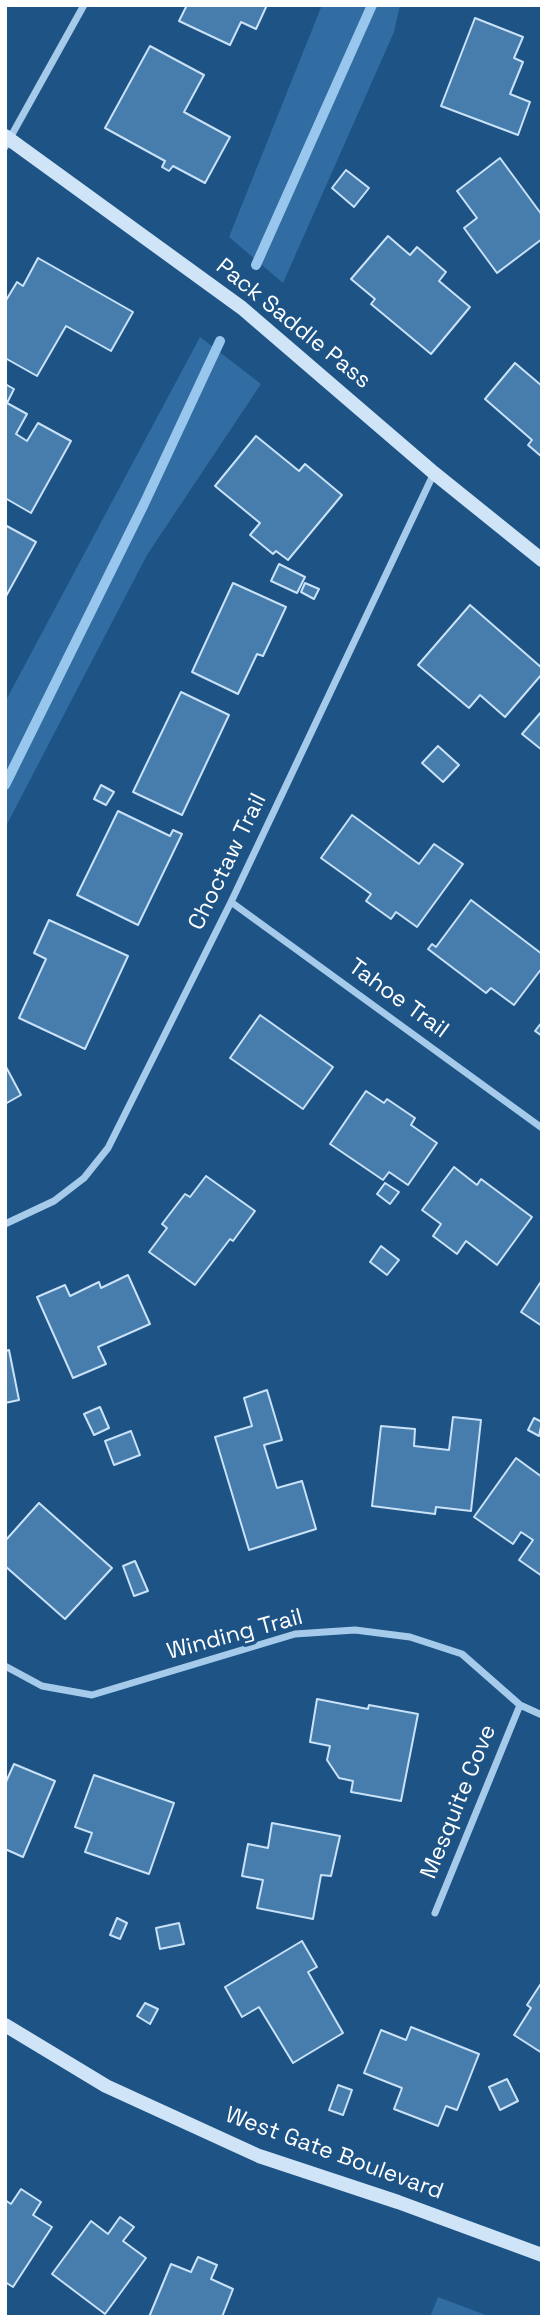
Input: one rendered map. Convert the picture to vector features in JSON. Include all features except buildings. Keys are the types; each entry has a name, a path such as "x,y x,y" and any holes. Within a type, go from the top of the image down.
{"street":[{"path":"7,141 84,5"},
{"name":"Pack Saddle Pass","path":"7,141 243,308 434,473 542,560"},
{"name":"Choctaw Trail","path":"5,1224 54,1201 84,1178 108,1148 231,902 434,473"},
{"name":"Tahoe Trail","path":"231,902 542,1128"},
{"name":"Winding Trail","path":"5,1666 42,1686 92,1695 295,1634 355,1630 410,1637 462,1654 520,1705 542,1715"},
{"name":"Mesquite Cove","path":"435,1913 520,1705"},
{"name":"West Gate Boulevard","path":"5,2025 106,2086 259,2156 398,2202 542,2255"}],"shaded area":[{"path":"322,5 400,5 394,32 283,283 229,237"},
{"path":"200,337 261,384 147,555 5,828 5,702"},
{"path":"438,2297 491,2317 430,2317"}],"waterway":[{"path":"256,265 372,5"},
{"path":"5,785 144,504 220,341"}]}
